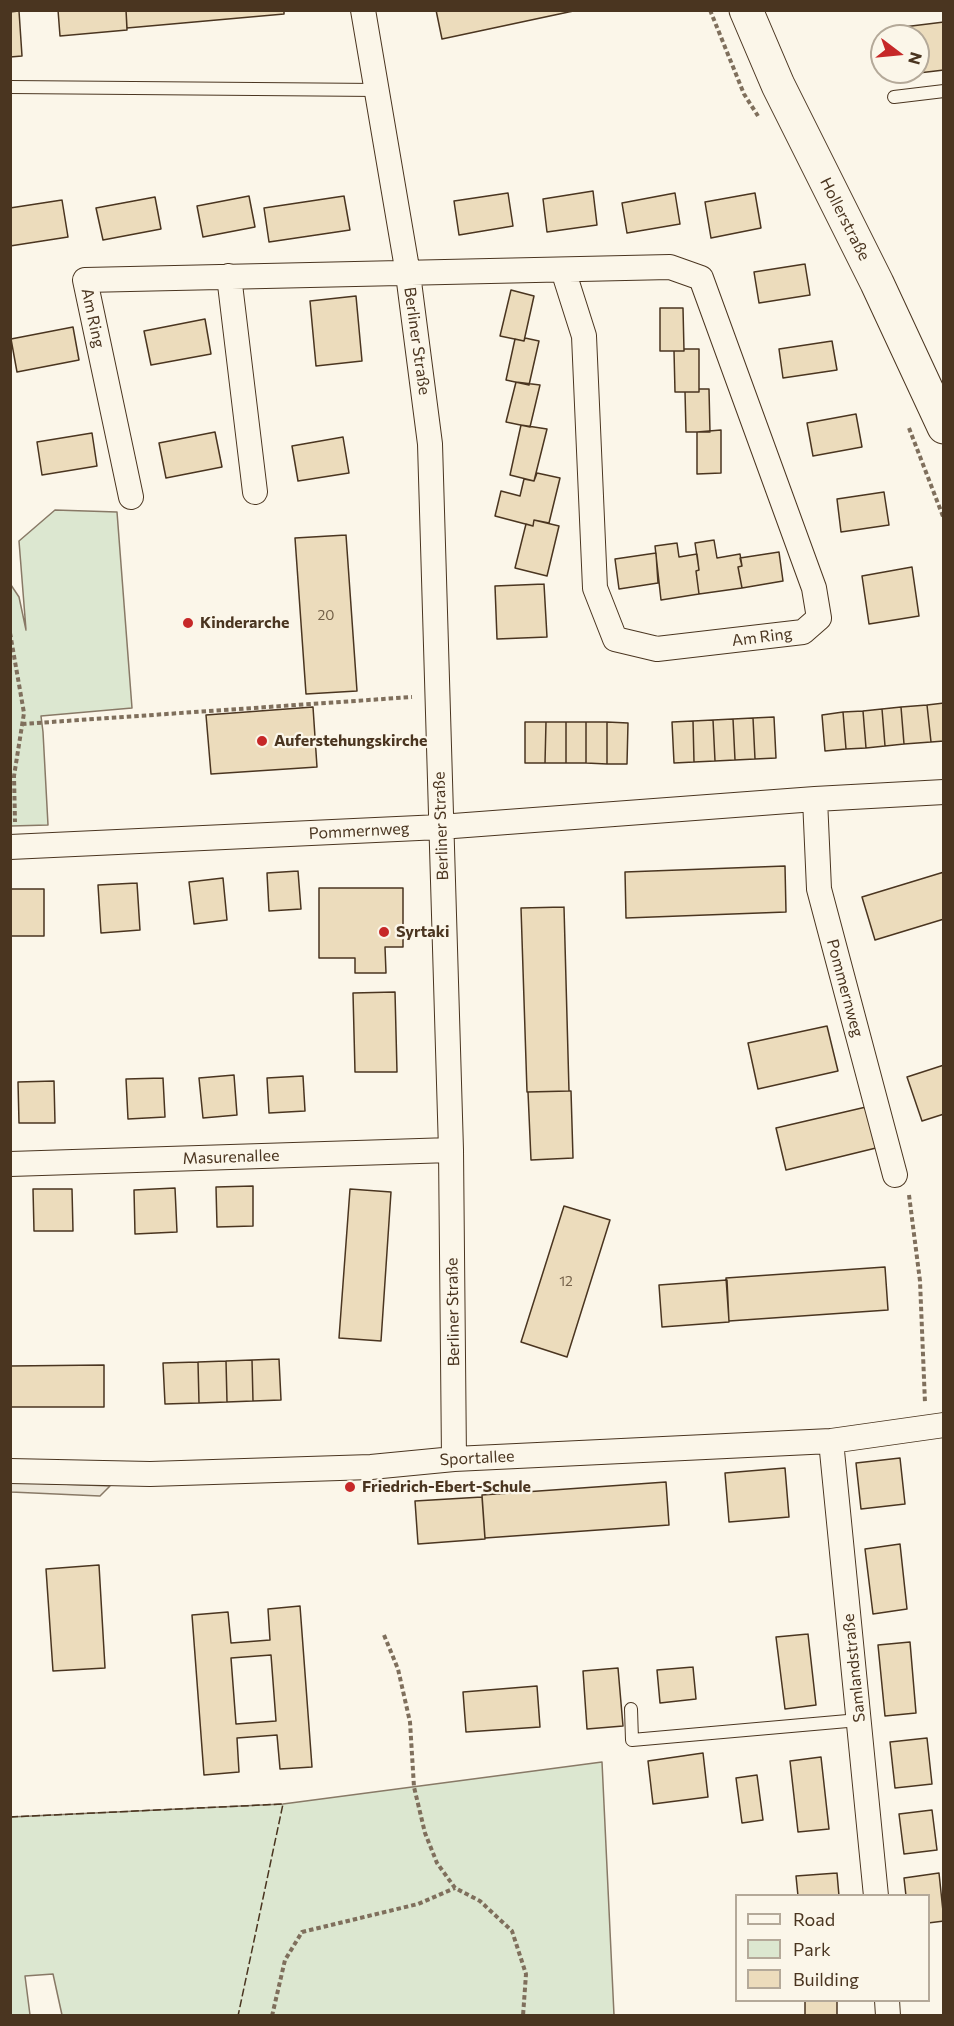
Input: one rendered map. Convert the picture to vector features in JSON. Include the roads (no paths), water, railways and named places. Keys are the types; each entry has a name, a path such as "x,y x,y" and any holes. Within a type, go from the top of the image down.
{"main road":[{"name":"Hollerstraße","path":"746,10 778,85 877,283 944,427"}],"street":[{"name":"Berliner Straße","path":"363,10 408,274 430,444 451,1150 454,1459"},
{"name":"Am Ring","path":"130,497 85,280 670,267 701,278 814,588 819,618 803,632 657,649 615,639 595,588 584,336 563,270"},
{"path":"229,276 255,492"},
{"name":"Pommernweg","path":"13,847 440,827 815,799 944,792"},
{"name":"Pommernweg","path":"815,799 819,889 895,1175"},
{"name":"Masurenallee","path":"10,1164 451,1150"},
{"name":"Sportallee","path":"10,1471 162,1474 371,1467 454,1459 831,1441 935,1427"},
{"name":"Samlandstraße","path":"831,1441 876,1894"}],"lane":[{"path":"10,87 378,90"},
{"path":"894,97 944,91"},
{"path":"631,1709 632,1740 859,1720"}],"place":[{"name":"Kinderarche","path":"188,623"},
{"name":"Auferstehungskirche","path":"262,741"},
{"name":"Syrtaki","path":"384,932"},
{"name":"Friedrich-Ebert-Schule","path":"350,1487"}]}
